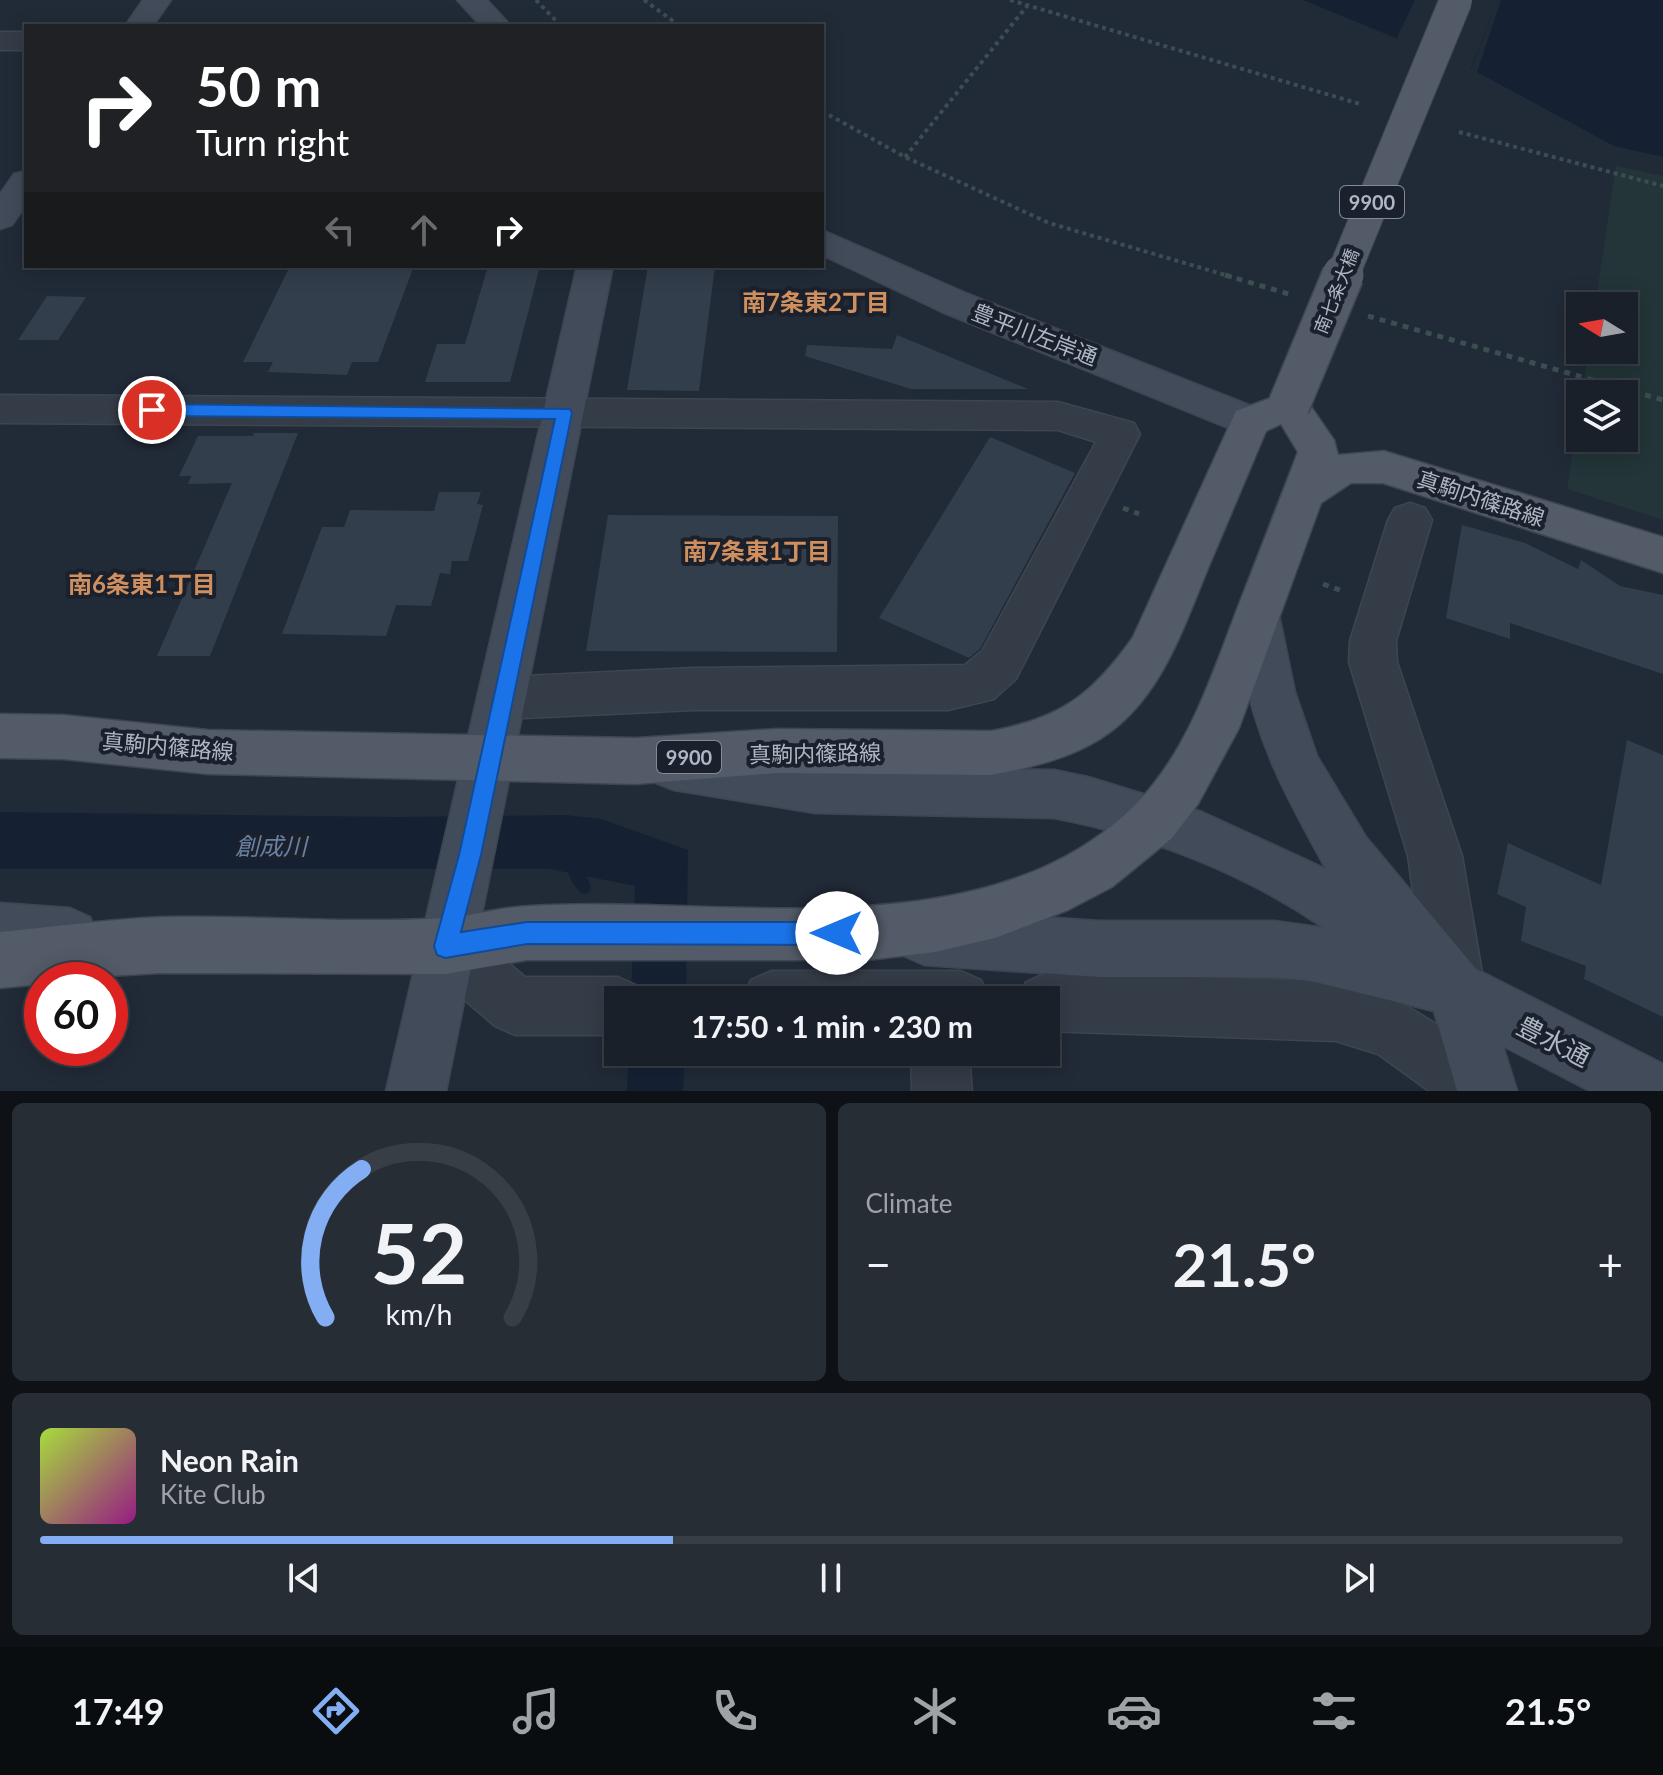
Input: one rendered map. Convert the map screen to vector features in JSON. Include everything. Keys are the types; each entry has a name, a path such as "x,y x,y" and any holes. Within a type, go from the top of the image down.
{"main road":[{"name":"南七条大橋","path":"1289,405 1456,0"},
{"path":"0,960 160,945 445,946 527,933 868,933 935,925 995,911 1049,891 1093,869 1154,821 1180,787 1214,728 1319,451 1289,405 1250,421"},
{"name":"真駒内篠路線","path":"0,736 63,737 208,752 636,761 777,751 991,753 1055,739 1088,723 1113,704 1151,649 1250,421"},
{"name":"真駒内篠路線","path":"1303,494 1321,477 1342,468 1363,465 1384,467 1663,555"}],"street":[{"path":"140,24 157,0"},
{"path":"471,0 495,24"},
{"path":"0,41 24,41"},
{"name":"豊平川左岸通","path":"824,242 933,294 1250,421"},
{"path":"416,1091 445,946 465,879 595,268"},
{"path":"0,409 1058,416 1120,434 999,665 977,684 948,689 694,689 504,698"},
{"path":"1410,520 1373,641 1373,662 1435,856 1456,990 1487,1091"},
{"path":"1257,620 1282,733 1301,777 1347,855 1456,990"},
{"path":"636,761 815,790 1054,794 1083,798 1209,840 1338,906 1456,990"},
{"path":"0,930 160,945"},
{"path":"868,933 1100,949 1275,949 1311,953 1456,990"},
{"path":"445,946 515,1006 604,1006"},
{"name":"豊水通","path":"1456,990 1653,1091"},
{"path":"1060,1002 1301,1009 1348,1015 1395,1031 1475,1091"},
{"path":"941,1066 942,1091"}],"path":[{"path":"536,0 559,24"},
{"path":"644,0 677,24"},
{"path":"1010,0 1360,104"},
{"path":"905,157 1027,6"},
{"path":"824,112 905,157 1049,223 1303,298"},
{"path":"1459,132 1663,186"},
{"path":"1363,315 1663,400"},
{"path":"1323,584 1352,595"}],"shaded area":[{"path":"1616,166 1663,176 1663,520 1567,489 1573,452 1638,452 1638,380 1584,380 1586,364 1638,364 1638,292 1597,292"}],"water":[{"path":"1303,0 1498,0 1471,69"},
{"path":"1501,0 1663,0 1663,157 1614,146 1477,72"},
{"name":"創成川","path":"0,812 397,817 566,815 601,819 688,850 686,986 631,986 635,886 550,869 0,869"},
{"path":"628,1066 684,1066 683,1091 627,1091"}],"pier":[{"path":"1415,0 1498,0 1469,73 1395,42"}],"building":[{"path":"289,268 413,268 378,362 352,362 347,375 268,372 273,362 243,362"},
{"path":"487,268 539,268 510,382 425,382 437,344 465,344"},
{"path":"648,268 715,268 699,391 627,390"},
{"path":"47,296 86,297 58,340 18,340"},
{"path":"897,335 1028,389 911,389 805,356 807,345 892,349"},
{"path":"254,433 298,433 210,656 157,656 232,483 188,484 191,476 179,476 198,436 253,436"},
{"path":"990,437 1075,473 980,649 969,658 879,618"},
{"path":"439,492 481,492 477,504 483,505 468,561 452,561 450,574 440,573 431,606 396,605 386,636 282,634 322,527 344,527 350,510 434,511"},
{"path":"608,515 838,516 837,652 586,651"},
{"path":"1462,525 1525,543 1578,569 1581,560 1620,586 1663,595 1663,674 1510,623 1510,639 1446,618"},
{"path":"1627,740 1663,755 1663,1017 1584,979 1586,966 1521,941 1526,907 1497,894 1508,843 1601,885"}],"waterway":[{"path":"571,863 584,887"}],"district":[{"name":"南7条東2丁目","path":"816,301"},
{"name":"南7条東1丁目","path":"757,550"},
{"name":"南6条東1丁目","path":"142,583"}],"route":[{"path":"152,410 564,413 465,879 445,946 527,933 837,933"}]}
